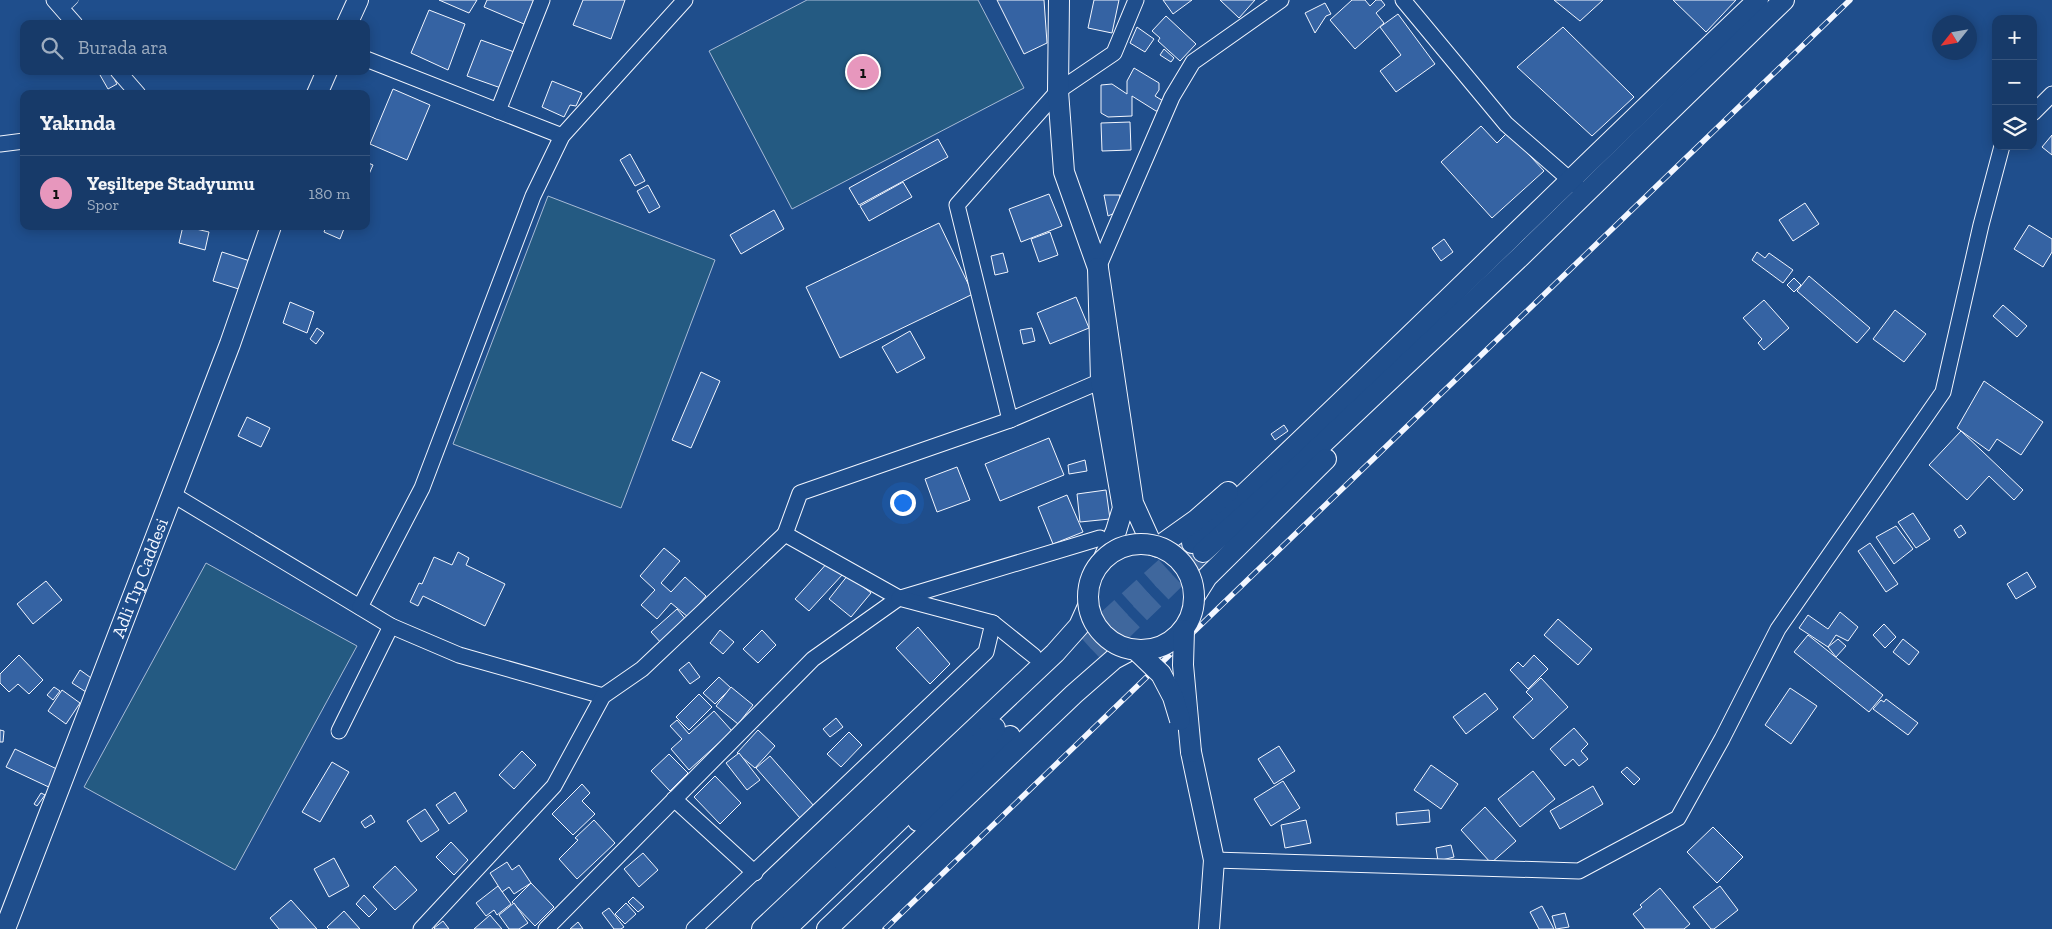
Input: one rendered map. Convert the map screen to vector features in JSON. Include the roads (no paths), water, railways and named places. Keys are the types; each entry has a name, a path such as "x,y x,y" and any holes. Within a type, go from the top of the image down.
{"main road":[{"path":"349,20 358,0"},
{"path":"1059,0 1058,91 1064,172 1098,268 1123,508 1116,531 1104,558 1093,572 1088,589 1088,606 1094,623 1104,636 1119,646 1134,650 1154,649 1171,642 1184,630 1192,614 1195,596 1206,577 1468,322 1585,194"},
{"path":"1758,0 1570,179 1272,469 1198,548 1300,465 1585,194 1784,0"},
{"path":"320,90 325,75"},
{"path":"1155,546 1196,520 1260,464 1389,338 1515,223 1570,179"},
{"name":"Adli Tıp Caddesi","path":"5,929 230,344 270,230"},
{"path":"1098,268 1101,381 1113,415 1133,502 1155,546"},
{"path":"1104,558 1118,548 1135,544 1155,546 1168,551 1182,563 1191,578 1195,596"},
{"path":"762,929 1055,653 1079,626 1088,606"},
{"path":"1184,630 1183,666 1191,752"},
{"path":"786,929 1091,648 804,929"},
{"path":"1134,650 1161,674 1173,697 1191,752 1214,860 1209,929"},
{"path":"827,929 1074,694 1114,659 1134,650"}],"street":[{"path":"54,0 72,20"},
{"path":"498,111 542,0"},
{"path":"360,607 422,488 533,196 562,136 684,0"},
{"path":"1010,420 957,205 1058,91 1114,54 1136,0"},
{"path":"1098,268 1172,97 1193,62 1281,0"},
{"path":"1403,0 1506,124 1585,194"},
{"path":"370,61 562,136"},
{"path":"121,75 135,90"},
{"path":"2037,108 2052,94"},
{"path":"0,144 20,142"},
{"path":"1214,860 1579,871 1678,818 1722,740 1778,629 1943,392 1981,225 2001,150"},
{"path":"421,929 554,786 603,696 642,670 785,534 800,493 1010,420 1101,381"},
{"path":"172,494 391,626 459,655 603,696"},
{"path":"785,534 900,598 993,623 1034,656"},
{"path":"546,929 813,659 900,598 1100,538"},
{"path":"694,929 986,652 993,623"},
{"path":"339,731 391,626"},
{"path":"674,799 755,873"}],"lane":[{"path":"67,0 70,4 74,0"}],"tunnel":[{"path":"1084,641 1192,543"},
{"path":"1097,655 1203,552"}],"railway":[{"path":"885,929 1850,0"}],"place":[{"name":"Yeşiltepe Stadyumu","path":"863,72"}]}
